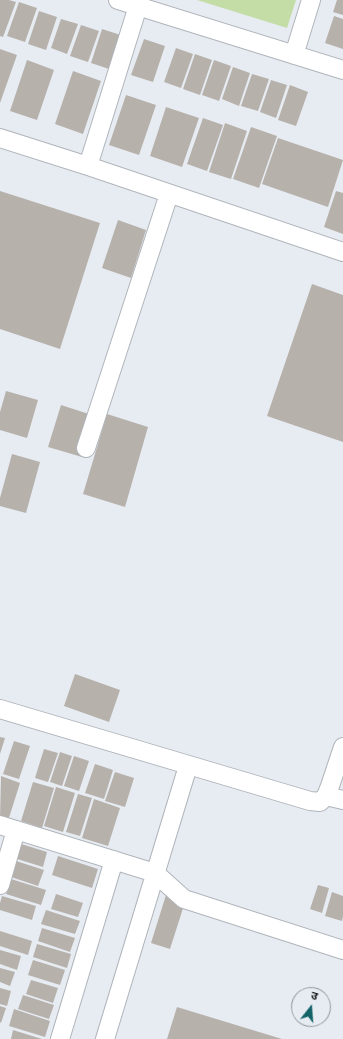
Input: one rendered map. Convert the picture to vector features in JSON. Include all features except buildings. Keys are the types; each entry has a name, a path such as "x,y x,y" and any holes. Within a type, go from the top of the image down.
{"street":[{"path":"118,0 343,70"},
{"path":"294,55 311,0"},
{"path":"88,166 138,6"},
{"path":"0,138 343,252"},
{"path":"86,448 169,194"},
{"path":"0,709 310,802 320,802 326,796 343,747"},
{"path":"105,1039 188,766"},
{"path":"326,796 343,800"},
{"path":"0,885 8,828 155,873 184,899 343,950"},
{"path":"60,1039 114,860"}],"green space":[{"path":"197,0 296,0 287,28"}]}
